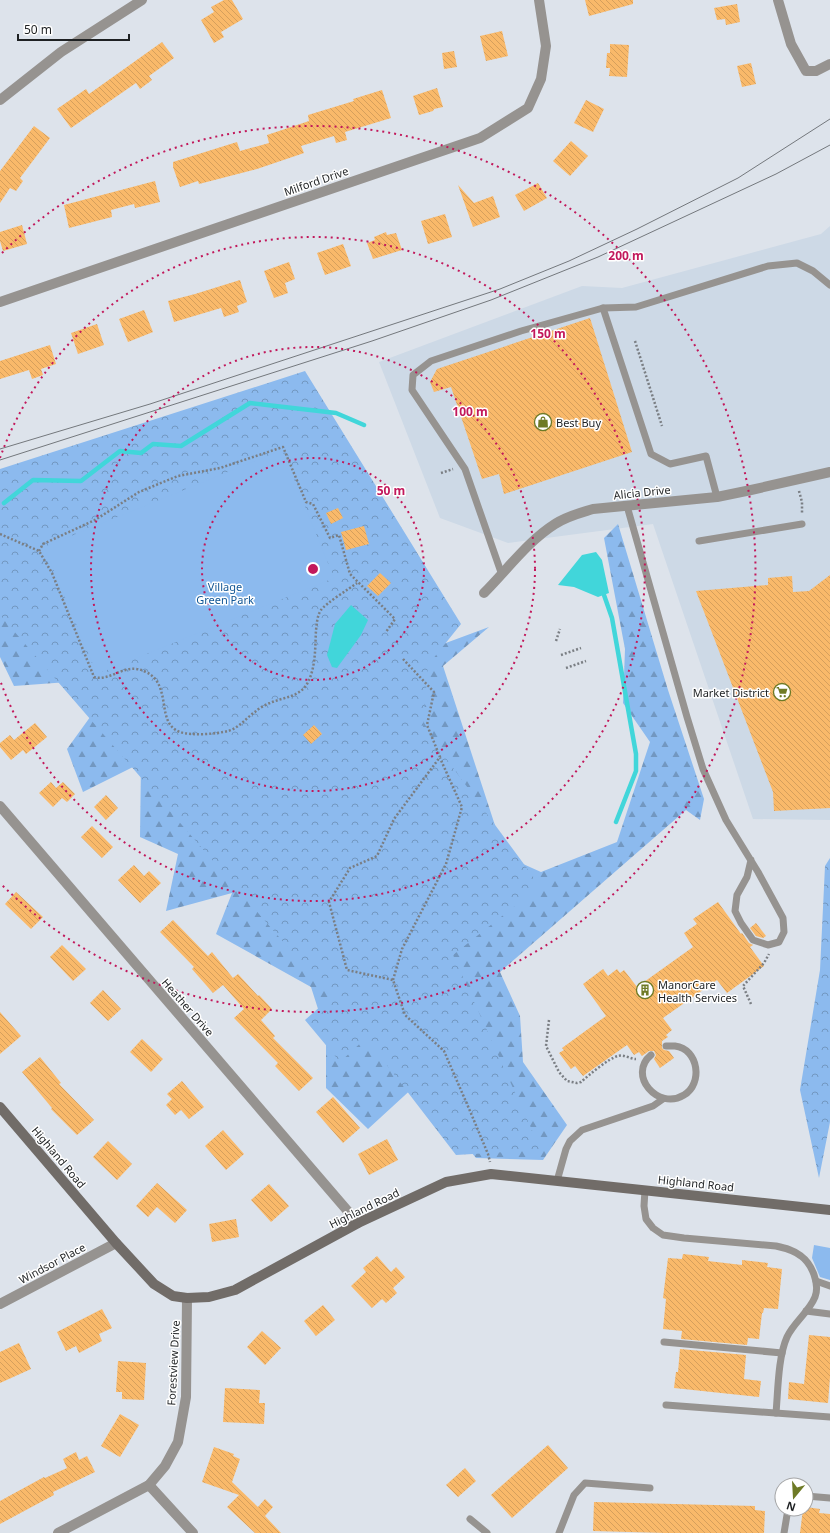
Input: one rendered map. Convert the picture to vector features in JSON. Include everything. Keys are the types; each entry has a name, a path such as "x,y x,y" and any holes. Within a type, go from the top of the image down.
{"street":[{"path":"0,100 61,52 142,0"},
{"name":"Milford Drive","path":"0,302 480,138 528,108 541,79 546,46 539,0"},
{"path":"778,0 791,44 806,71 816,71 830,64"},
{"name":"Alicia Drive","path":"484,593 535,540 556,523 577,513 593,509 717,497 830,472"},
{"name":"Heather Drive","path":"0,806 358,1223"},
{"name":"Highland Road","path":"0,1107 116,1243 154,1284 173,1296 188,1298 209,1297 234,1290 358,1223 446,1182 492,1174 830,1210"},
{"name":"Windsor Place","path":"0,1304 116,1243"},
{"name":"Forestview Drive","path":"58,1533 149,1485 165,1466 178,1442 186,1397 188,1298"},
{"path":"149,1485 193,1533"}],"lane":[{"path":"502,575 465,469 412,390 413,375 431,361 521,331 603,308 636,307 768,266 797,263 814,271 830,285"},
{"path":"603,308 651,454 670,464 706,456 717,497"},
{"path":"628,506 703,769 726,820 750,860 783,918 784,932 779,942 768,945 753,940 741,923 735,911 737,896 747,877 750,860"},
{"path":"699,541 802,524"},
{"path":"650,1056 643,1066 643,1077 646,1087 663,1099 674,1099 684,1095 692,1088 696,1078 696,1068 693,1058 685,1050 676,1046 666,1046"},
{"path":"557,1181 566,1149 570,1141 582,1130 653,1106 663,1099"},
{"path":"645,1190 644,1206 646,1219 653,1228 663,1235 776,1246 790,1249 802,1256 811,1267 816,1281 815,1296 787,1337 782,1353 776,1413"},
{"path":"816,1281 830,1286"},
{"path":"806,1311 830,1314"},
{"path":"664,1342 782,1353"},
{"path":"666,1405 830,1417"},
{"path":"559,1533 574,1496 585,1483 650,1488"},
{"path":"814,1497 830,1498"},
{"path":"784,1533 787,1517"},
{"path":"470,1519 486,1533"}],"path":[{"path":"635,341 662,426"},
{"path":"39,550 43,544 96,520 139,492 178,476 220,468 283,447 306,502 313,504 330,538 340,535 350,574 357,583 395,620 386,632"},
{"path":"441,473 453,469"},
{"path":"799,491 802,502"},
{"path":"0,534 39,550 52,573 94,677 100,679 126,669 137,669 147,672 160,683 167,720 172,727 179,732 198,734 228,731 240,726 255,712 270,703 298,694 306,685 312,672 317,618 322,609 357,583"},
{"path":"556,642 560,629"},
{"path":"561,655 580,648"},
{"path":"404,659 434,692 427,725 462,807 446,864 402,949 393,980 405,1015 444,1051 488,1154 492,1174"},
{"path":"566,668 586,661"},
{"path":"393,980 347,970 329,902 350,868 377,856 394,819 440,757"},
{"path":"751,1004 743,986 764,963 772,944"},
{"path":"550,1020 546,1046 559,1072 566,1081 572,1083 581,1082 612,1058 618,1056 623,1056 630,1059 650,1056"}],"shaded area":[{"path":"830,226 830,820 753,819 653,524 508,543 440,518 379,362 582,286 622,288 821,234"},
{"path":"596,552 602,560 609,593 598,597 574,587 558,585 582,555"},
{"path":"351,605 368,620 361,635 337,668 332,667 327,655 335,624"}],"green space":[{"name":"Village Green Park","path":"305,371 461,624 428,665 423,727 540,886 453,955 541,1150 456,1155 366,1038 340,1062 305,1020 331,997 0,615 0,469"},
{"path":"282,450 334,578 97,674 44,547"},
{"path":"618,524 668,690 704,799 700,820 686,810 500,972 520,1016 523,1062 567,1125 543,1160 476,1158 416,1085 368,1129 326,1088 326,1034 311,987 216,934 232,893 166,911 178,854 140,837 141,763 83,792 67,749 93,713 68,682 14,686 0,657 0,581 419,680 435,647 489,627 443,666 505,856 541,872 617,842 650,742 623,703 625,649 604,538"},
{"path":"830,858 830,1122 819,1178 800,1090 820,970 825,866"},
{"path":"814,1245 830,1248 830,1280 820,1277 812,1258"}],"building":[{"path":"224,0 232,0 243,19 221,32 224,37 214,43 201,20 214,12 211,7"},
{"path":"585,0 633,0 633,4 589,16"},
{"path":"737,4 740,22 726,25 725,19 717,20 714,8"},
{"path":"502,31 508,56 486,61 480,36"},
{"path":"162,42 174,58 149,76 152,80 140,89 136,83 71,128 57,109 86,89 89,94"},
{"path":"610,44 629,45 627,77 609,76 610,68 606,68 607,53 610,53"},
{"path":"454,51 457,67 444,69 442,53"},
{"path":"751,63 756,84 742,87 737,66"},
{"path":"437,88 443,107 419,115 413,96"},
{"path":"382,90 391,118 345,132 347,140 336,143 334,136 301,146 304,153 257,169 199,184 198,181 180,187 173,167 173,162 237,142 240,151 269,143 267,135 309,121 308,115 354,101 353,99"},
{"path":"586,100 604,109 593,132 574,123"},
{"path":"34,126 50,138 20,178 23,181 16,191 10,188 0,203 0,171"},
{"path":"571,141 588,156 570,176 553,161"},
{"path":"155,181 160,202 135,208 134,204 111,210 112,217 69,228 64,205"},
{"path":"538,183 547,198 524,211 515,195"},
{"path":"458,185 474,203 493,196 500,217 473,227"},
{"path":"445,214 452,237 428,244 421,221"},
{"path":"22,225 27,244 3,251 0,241 0,232"},
{"path":"386,232 387,235 396,233 402,250 373,259 367,243 375,240 374,237"},
{"path":"343,244 351,266 325,275 317,253"},
{"path":"289,262 295,279 285,283 288,293 274,298 264,271"},
{"path":"240,280 247,302 237,306 239,312 224,317 221,308 174,322 168,301"},
{"path":"144,310 153,332 128,342 119,319"},
{"name":"Best Buy","path":"590,318 632,452 504,494 499,474 482,479 451,387 434,392 430,382 437,369"},
{"path":"97,324 104,345 78,354 71,333"},
{"path":"50,345 56,364 41,369 43,375 32,379 29,370 0,379 0,361"},
{"path":"338,508 343,518 331,524 326,513"},
{"path":"364,526 369,544 346,550 341,532"},
{"path":"380,573 391,583 378,596 367,586"},
{"name":"Market District","path":"830,575 830,808 774,811 773,792 696,591 768,585 768,578 792,576 793,592 809,591"},
{"path":"35,723 47,737 26,754 23,750 11,760 0,747 0,743 10,735 14,740"},
{"path":"314,725 322,734 311,744 303,735"},
{"path":"51,782 56,788 63,782 75,794 67,802 62,798 53,807 39,793"},
{"path":"106,795 118,808 106,820 94,807"},
{"path":"92,826 113,847 102,858 81,837"},
{"path":"134,865 144,876 149,871 161,883 140,903 118,880"},
{"path":"16,892 43,917 31,929 5,904"},
{"name":"ManorCare Health Services","path":"718,902 741,934 742,933 749,943 753,945 750,947 764,966 727,993 717,980 663,1018 672,1030 666,1035 668,1037 662,1041 662,1048 669,1051 674,1058 660,1068 654,1059 656,1055 654,1051 649,1051 642,1056 639,1052 634,1055 627,1045 583,1076 575,1066 571,1069 559,1053 564,1050 562,1048 606,1016 583,984 603,969 608,976 617,969 620,973 624,970 637,987 693,947 684,933 697,924 693,919"},
{"path":"173,920 208,956 212,952 233,978 238,974 272,1009 261,1020 275,1036 273,1038 313,1078 299,1091 275,1066 278,1063 234,1018 244,1009 223,985 213,993 192,969 194,967 160,932"},
{"path":"756,923 766,936 763,938 756,936 750,928"},
{"path":"62,945 86,969 73,981 50,957"},
{"path":"103,990 121,1009 108,1021 90,1003"},
{"path":"0,1012 21,1036 0,1054"},
{"path":"142,1039 163,1059 151,1072 130,1052"},
{"path":"40,1057 61,1083 59,1084 94,1120 77,1135 51,1109 52,1108 22,1072"},
{"path":"182,1081 204,1107 189,1119 181,1110 175,1115 166,1105 172,1099 167,1094"},
{"path":"333,1097 360,1128 343,1143 316,1112"},
{"path":"223,1130 244,1154 226,1170 205,1146"},
{"path":"387,1139 398,1160 369,1175 358,1154"},
{"path":"108,1141 132,1164 117,1180 93,1157"},
{"path":"157,1183 187,1210 175,1223 157,1207 148,1217 136,1206"},
{"path":"269,1184 289,1206 271,1222 251,1200"},
{"path":"236,1219 239,1237 212,1242 209,1224"},
{"path":"683,1254 709,1257 708,1261 742,1265 742,1260 768,1263 767,1267 782,1269 778,1309 764,1308 759,1339 748,1338 747,1345 681,1339 682,1331 663,1329 666,1299 663,1298 668,1258 682,1259"},
{"path":"377,1256 391,1272 396,1267 405,1277 393,1288 397,1293 386,1303 382,1299 372,1308 351,1286 366,1272 363,1268"},
{"path":"323,1305 335,1320 316,1336 304,1321"},
{"path":"102,1309 112,1328 99,1334 102,1341 79,1353 76,1346 66,1351 57,1332"},
{"path":"262,1331 281,1348 265,1365 247,1347"},
{"path":"809,1335 830,1337 830,1377 828,1403 788,1399 789,1382 804,1384"},
{"path":"19,1343 31,1369 0,1383 0,1352"},
{"path":"680,1349 746,1355 744,1379 761,1381 759,1397 674,1388 676,1372 678,1372"},
{"path":"118,1361 146,1363 144,1400 122,1399 122,1392 116,1392"},
{"path":"225,1388 260,1390 259,1403 265,1403 264,1424 223,1422"},
{"path":"120,1414 139,1425 120,1457 101,1446"},
{"path":"548,1445 568,1468 512,1518 491,1495"},
{"path":"214,1447 234,1454 233,1456 240,1459 232,1482 258,1507 265,1499 273,1507 265,1516 281,1533 255,1533 227,1507 239,1495 202,1482"},
{"path":"76,1452 79,1460 87,1456 95,1472 53,1492 54,1495 0,1524 0,1501 44,1477 45,1478 67,1468 63,1459"},
{"path":"465,1468 476,1481 458,1497 446,1485"},
{"path":"594,1502 755,1506 755,1510 765,1511 764,1533 593,1531"},
{"path":"814,1508 820,1509 819,1513 830,1514 830,1533 800,1533 802,1517 814,1517"}],"waterway":[{"path":"4,503 33,480 81,481 120,451 141,453 153,444 181,446 250,403 336,413 364,425"},
{"path":"604,595 612,618 636,754 636,771 616,822"}],"tram line":[{"path":"0,449 150,404 500,289 569,261 637,229 738,178 830,119"},
{"path":"0,460 372,341 491,300 598,257 776,174 830,145"}],"place":[{"name":"Best Buy","path":"543,422"},
{"name":"Market District","path":"782,692"},
{"name":"ManorCare Health Services","path":"645,990"}]}
